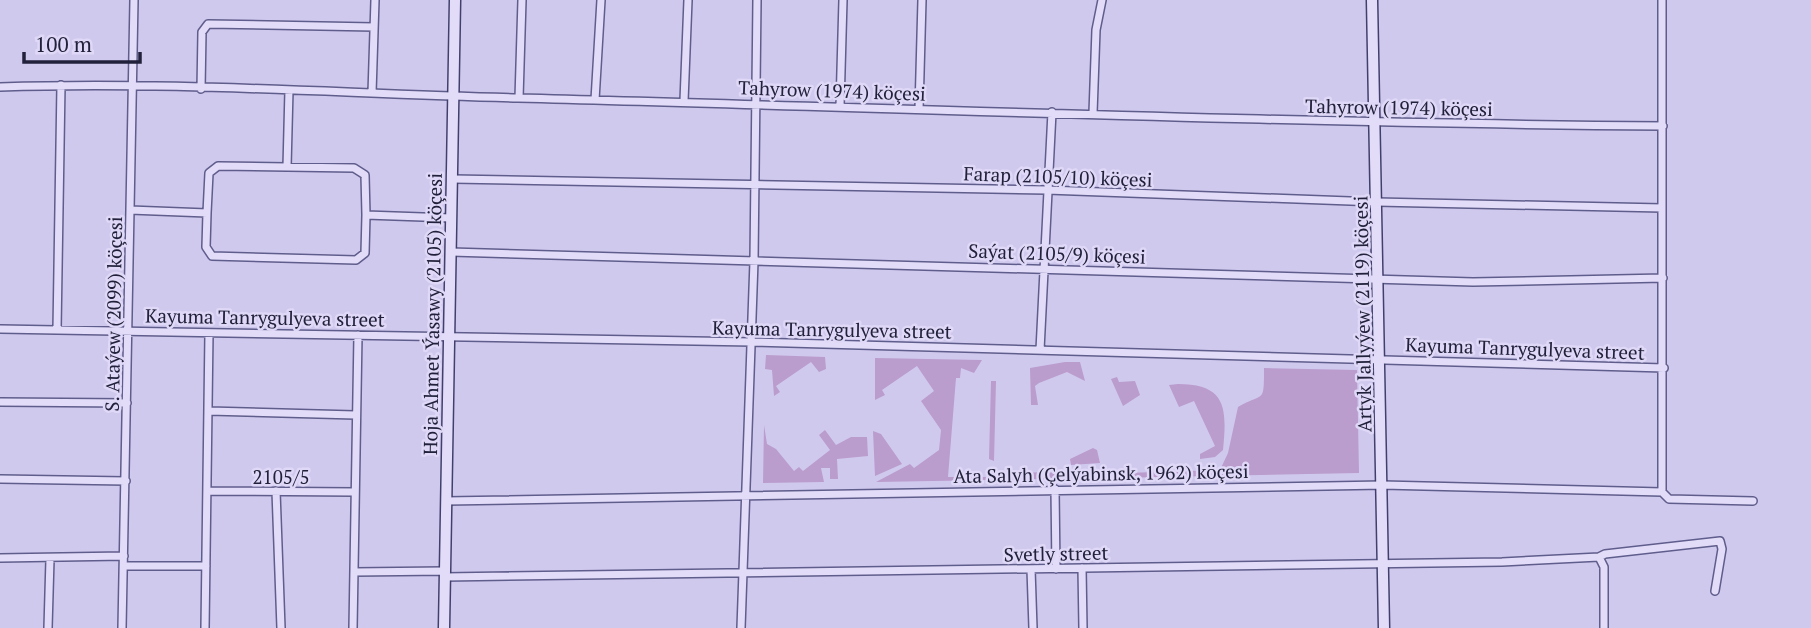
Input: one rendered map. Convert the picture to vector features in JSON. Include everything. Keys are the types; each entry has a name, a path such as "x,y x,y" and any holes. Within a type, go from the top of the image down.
{"street":[{"name":"S. Ataýew (2099) köçesi","path":"122,628 134,0"},
{"path":"372,93 375,0"},
{"name":"Hoja Ahmet Ýasawy (2105) köçesi","path":"444,628 456,0"},
{"path":"519,99 522,0"},
{"path":"595,100 601,0"},
{"path":"684,101 688,0"},
{"path":"741,628 752,342 757,0"},
{"path":"840,106 844,0"},
{"path":"919,109 922,0"},
{"path":"1093,113 1096,30 1102,0"},
{"name":"Artyk Jallyýew (2119) köçesi","path":"1372,0 1385,563 1384,628"},
{"path":"1662,0 1662,492"},
{"path":"201,89 202,32 208,24 374,27"},
{"name":"Tahyrow (1974) köçesi","path":"0,87 61,85 289,90 519,99 1093,113 1375,124 1663,126"},
{"path":"57,330 61,85"},
{"path":"287,167 289,90"},
{"path":"1040,350 1052,112"},
{"path":"214,167 287,167 358,169 365,176 365,253 356,260 212,256 206,247 206,213 208,177 214,167"},
{"name":"Farap (2105/10) köçesi","path":"453,179 1047,190 1377,202 1662,208"},
{"path":"130,210 206,213"},
{"path":"366,215 451,218"},
{"name":"Saýat (2105/9) köçesi","path":"451,252 1378,279 1551,282 1662,278"},
{"name":"Kayuma Tanrygulyeva street","path":"0,329 752,342 1664,368"},
{"path":"205,628 209,333"},
{"path":"352,628 358,335"},
{"path":"0,402 127,403"},
{"path":"209,411 355,415"},
{"path":"0,479 126,481"},
{"name":"Ata Salyh (Çelýabinsk, 1962) köçesi","path":"446,501 1383,485 1662,492 1669,499 1753,501"},
{"path":"1055,489 1056,569"},
{"name":"2105/5","path":"207,491 355,492"},
{"path":"276,491 281,628"},
{"name":"Svetly street","path":"354,572 743,574 1502,562 1599,557 1605,554 1720,541 1722,549 1715,592"},
{"path":"0,558 124,556"},
{"path":"1599,557 1604,567 1604,626"},
{"path":"48,628 50,559"},
{"path":"124,566 206,566"},
{"path":"1082,568 1083,628"},
{"path":"1031,569 1033,628"}],"shaded area":[{"path":"766,355 825,357 826,369 819,372 811,362 776,386 780,392 774,396 772,370 765,369"},
{"path":"875,358 982,360 974,373 961,368 960,378 956,378 948,477 987,477 987,472 1104,473 1104,478 876,482 910,464 914,468 939,450 941,430 921,401 934,391 917,366 882,390 885,395 875,400"},
{"path":"1080,362 1085,381 1067,372 1039,383 1035,386 1038,405 1031,405 1030,368"},
{"path":"1264,368 1357,370 1359,473 1115,478 1125,473 1220,470 1228,453 1238,407 1263,393"},
{"path":"1117,377 1119,382 1135,381 1140,395 1123,406 1111,379"},
{"path":"991,381 996,381 994,461 989,459"},
{"path":"1169,385 1206,389 1215,394 1220,402 1225,422 1223,450 1215,457 1200,459 1200,454 1215,446 1194,401 1179,407"},
{"path":"764,425 767,444 776,449 794,471 799,467 803,471 830,450 819,435 825,430 836,445 851,437 867,437 868,456 837,459 838,479 830,479 830,468 821,468 824,482 763,483"},
{"path":"873,431 881,434 902,464 875,476"},
{"path":"1093,448 1097,450 1100,463 1071,465 1070,459"}]}
